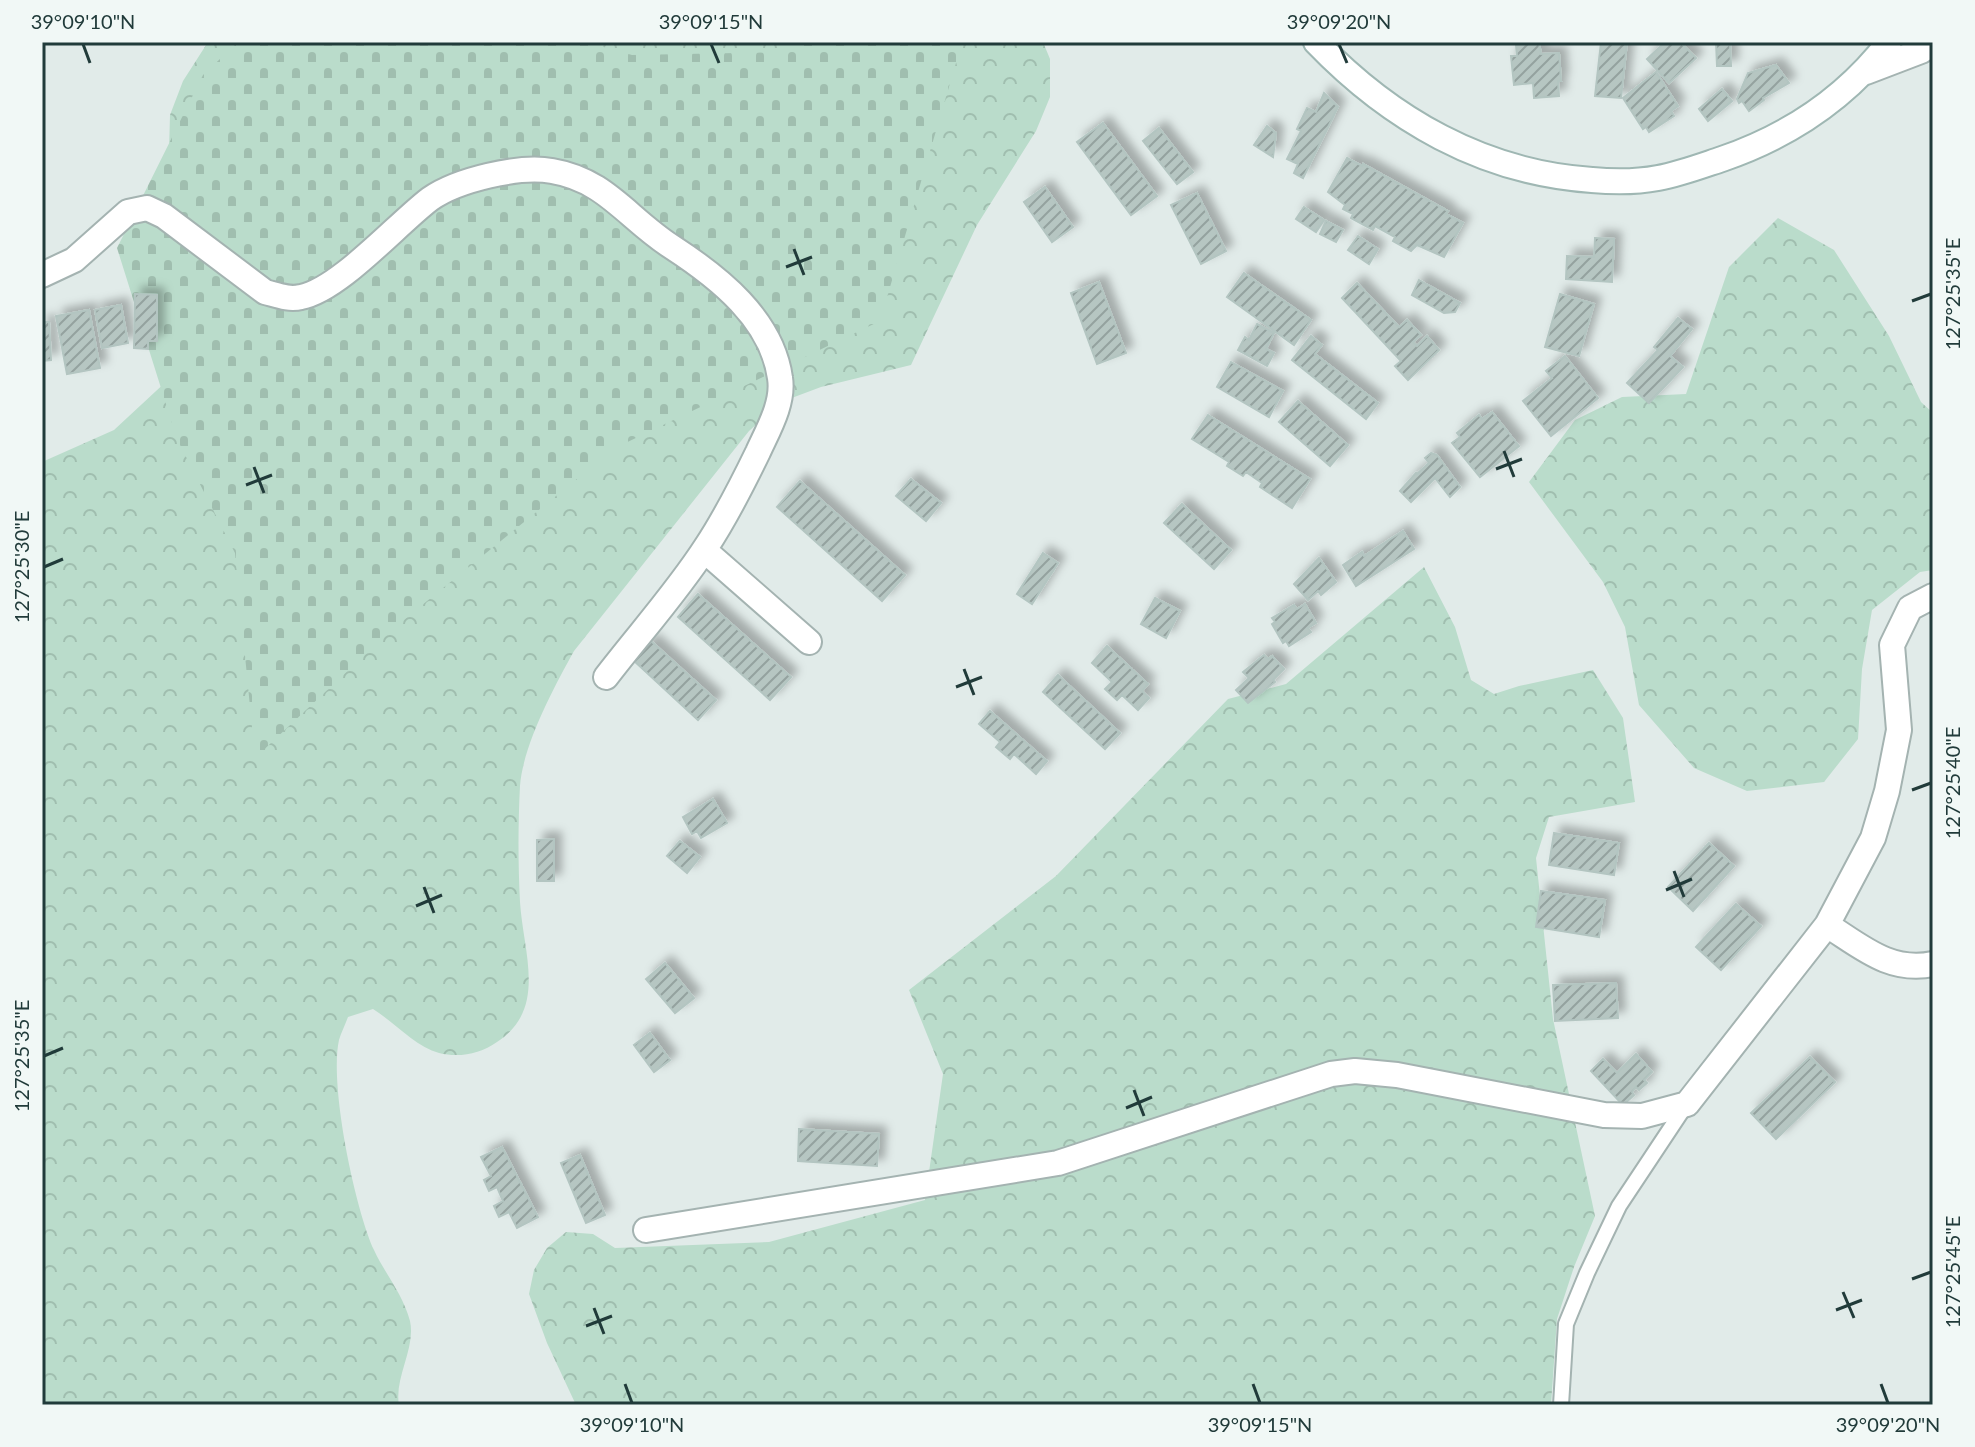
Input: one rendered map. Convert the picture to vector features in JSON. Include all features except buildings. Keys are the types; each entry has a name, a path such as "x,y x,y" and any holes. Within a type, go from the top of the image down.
{"street":[{"path":"1316,42 1346,73 1385,104 1444,141 1505,166 1562,178 1612,182 1656,178 1742,152 1779,136 1827,106 1866,72 1889,42"},
{"path":"1866,72 1906,58 1933,43"},
{"path":"42,275 74,260 128,212 147,208 164,216 265,292 285,298 301,297 329,285 432,198 454,188 519,169 549,170 583,178 604,191 644,228 707,271 746,308 772,349 781,389 772,422 734,502 704,550 606,677"},
{"path":"704,550 809,642"},
{"path":"646,1230 1058,1163 1331,1074 1355,1071 1397,1075 1604,1115 1642,1116 1687,1104 1827,925 1873,838 1887,791 1899,730 1892,645 1910,608 1933,596"},
{"path":"1827,925 1891,964 1919,967 1933,964"}],"lane":[{"path":"1561,1405 1566,1324 1587,1273 1619,1206 1687,1104"}],"green space":[{"path":"208,42 1043,42 1050,59 1050,97 1036,131 977,225 911,365 821,387 781,402 749,431 574,651 541,717 522,770 519,873 529,978 523,1013 513,1029 484,1049 454,1055 430,1050 373,1009 348,1017 339,1040 337,1060 341,1115 352,1177 374,1250 410,1321 410,1342 399,1384 399,1405 42,1405 42,462 114,430 225,327 169,152 170,115 183,81"},
{"path":"238,42 586,42 632,55 792,52 803,42 958,42 961,46 880,321 615,448 389,632 255,758 235,553 177,439 117,248 203,75"},
{"path":"1778,218 1834,250 1889,336 1921,402 1933,413 1933,570 1920,572 1872,610 1862,669 1858,739 1824,782 1747,791 1694,768 1639,705 1625,627 1603,582 1529,482 1575,420 1622,397 1686,394 1729,267"},
{"path":"1424,567 1455,627 1471,680 1494,694 1593,670 1623,718 1635,802 1549,817 1536,858 1553,1019 1595,1216 1557,1319 1551,1405 576,1405 547,1343 529,1294 534,1270 547,1248 566,1232 593,1234 615,1248 769,1242 925,1200 943,1074 909,990 1056,876 1228,699 1286,684"}]}
